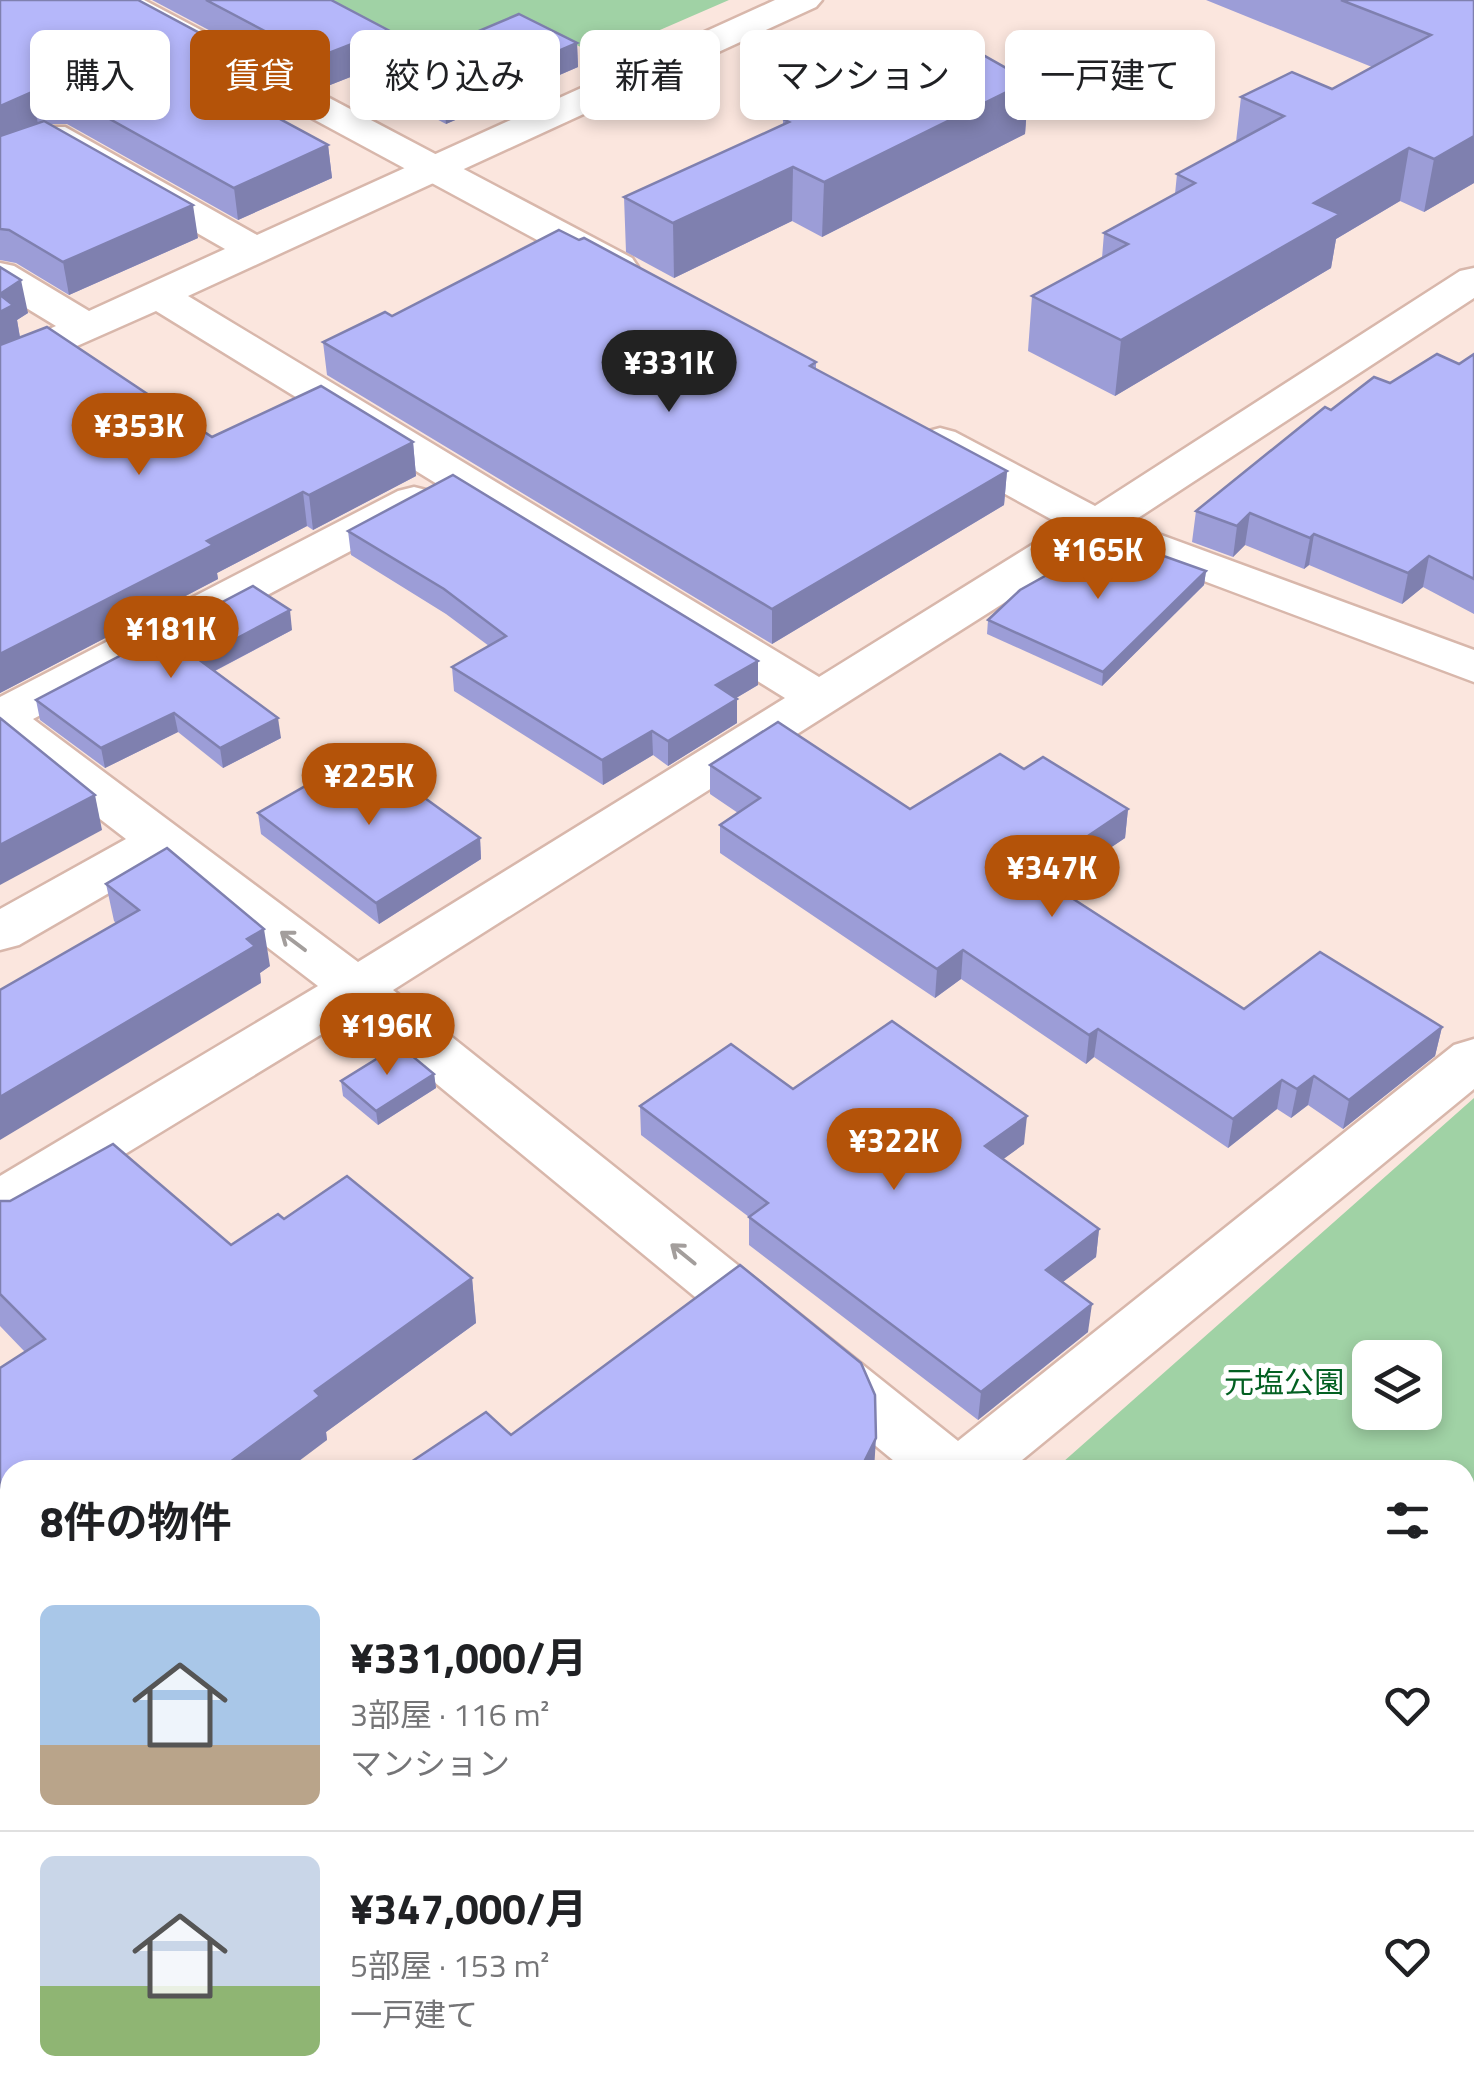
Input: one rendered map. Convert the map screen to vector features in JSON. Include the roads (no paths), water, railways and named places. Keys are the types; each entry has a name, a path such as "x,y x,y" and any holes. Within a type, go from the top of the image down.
{"street":[{"path":"118,0 644,281"},
{"path":"0,366 804,0"},
{"path":"0,157 52,135 253,249"},
{"path":"0,275 86,327"},
{"path":"0,1203 356,988 1096,524 1474,280"},
{"path":"158,295 818,697"},
{"path":"905,422 1096,524 1474,667"},
{"path":"456,477 0,717 356,988 937,1460"},
{"path":"0,932 160,841"},
{"path":"978,1460 1474,1059"}],"park label":[{"name":"元塩公園","path":"1284,1383"}]}
